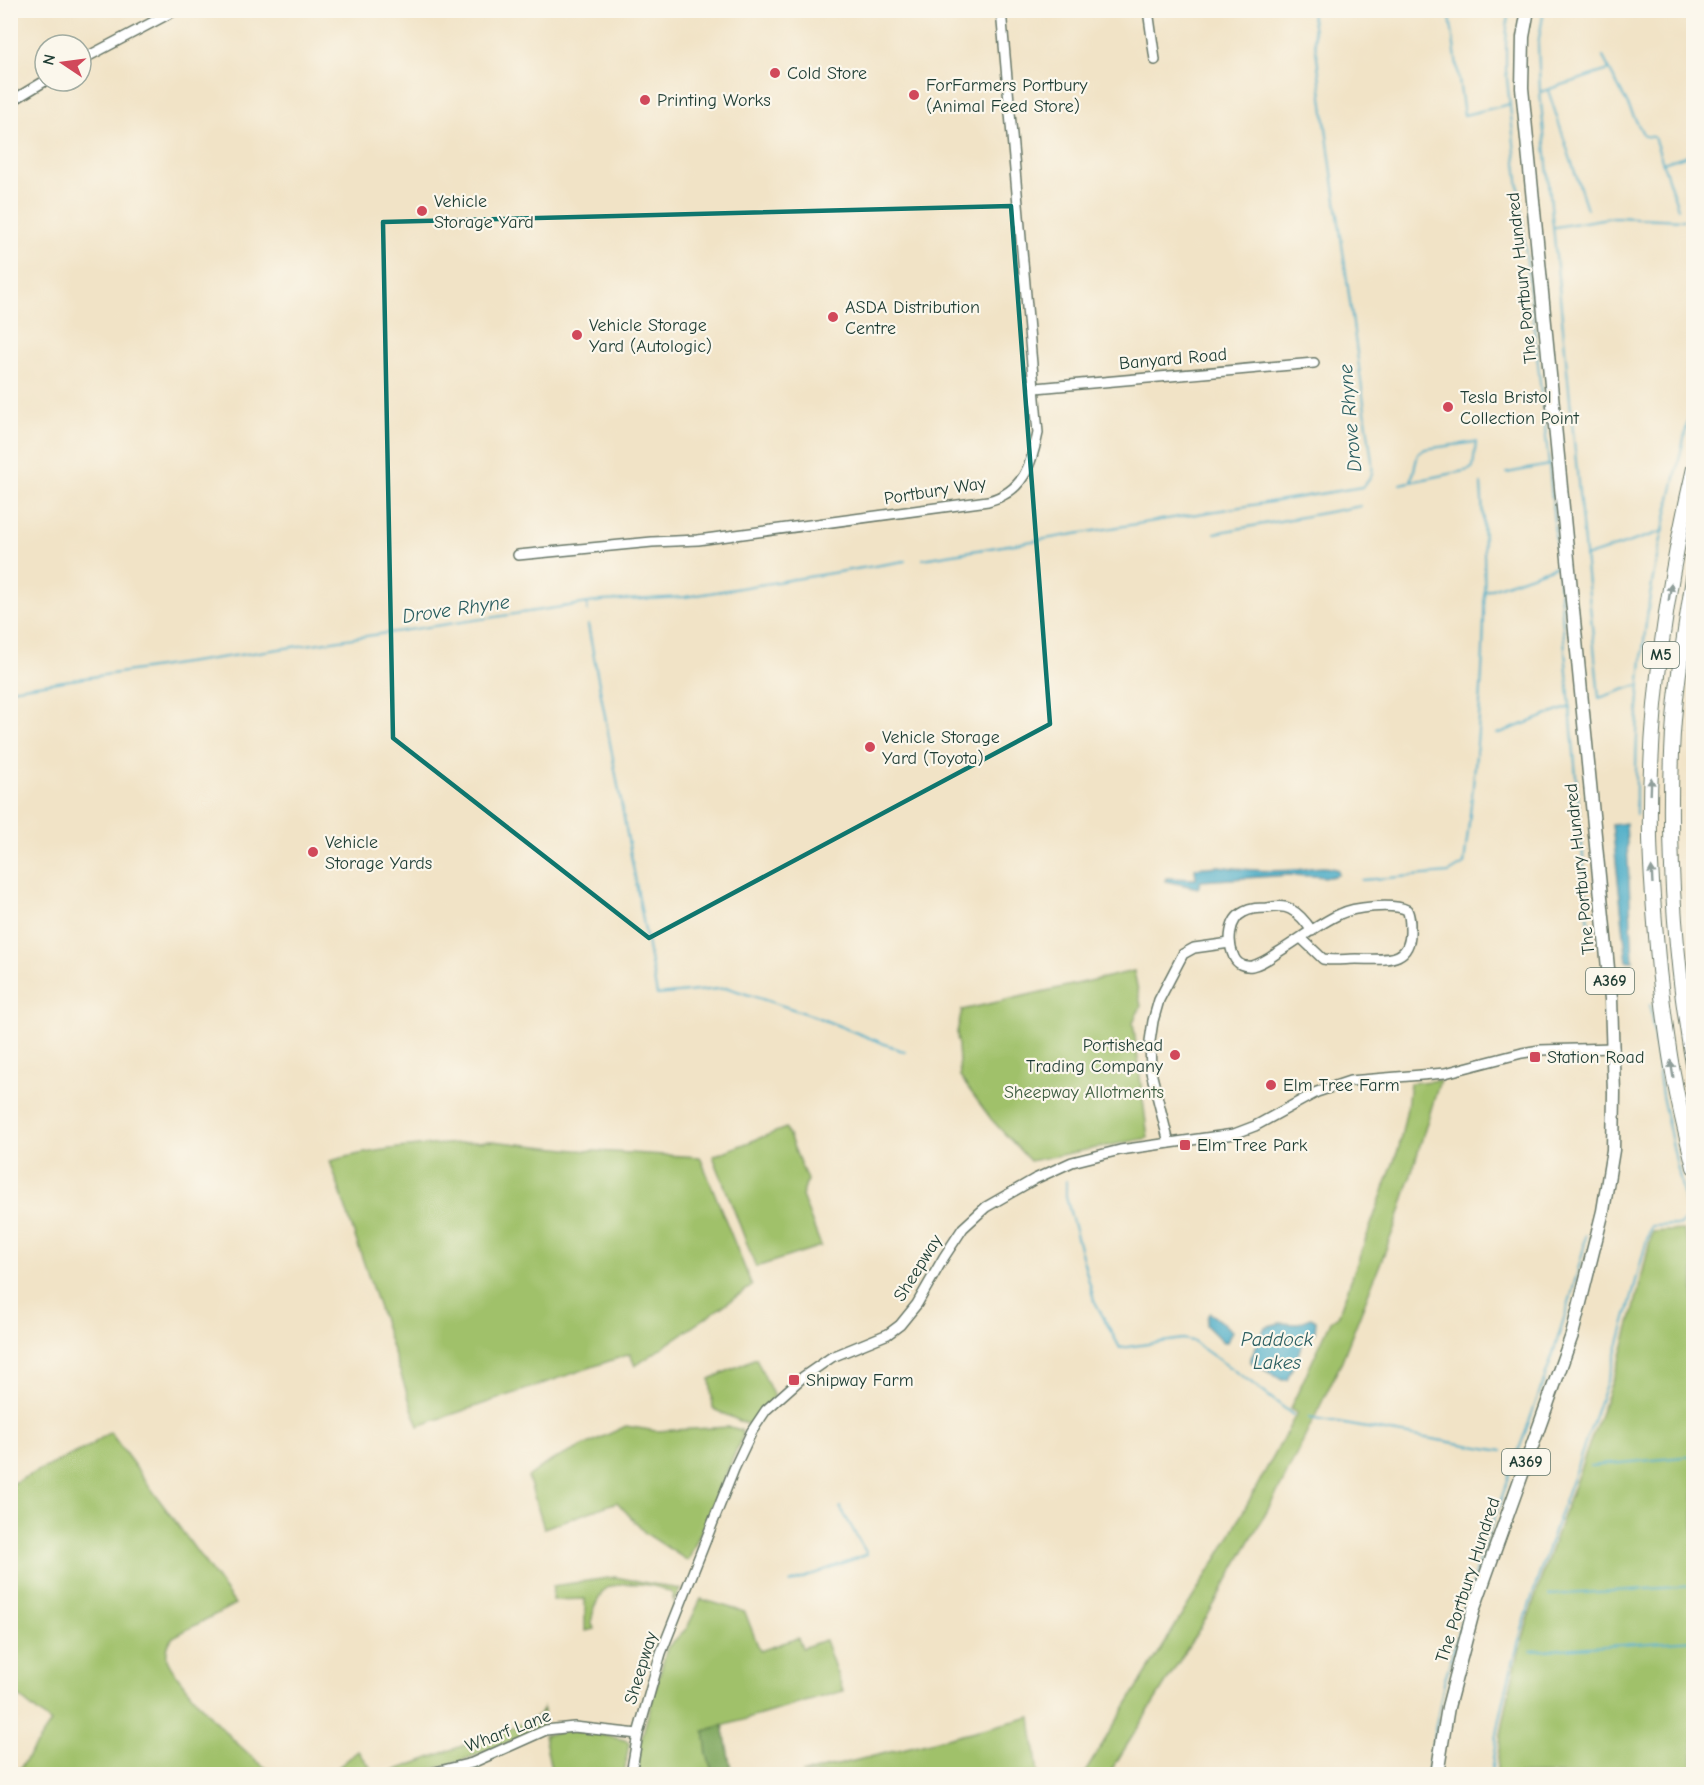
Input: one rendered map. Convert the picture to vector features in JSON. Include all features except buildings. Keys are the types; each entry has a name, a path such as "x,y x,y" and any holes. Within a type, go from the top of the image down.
{"highway":[{"name":"M5","path":"1694,468 1662,644 1653,741 1650,838 1653,905 1664,1018 1673,1077 1694,1167"},
{"name":"M5","path":"1694,572 1682,651 1672,751 1671,824 1676,931 1684,1016 1694,1070"}],"main road":[{"name":"The Portbury Hundred","path":"1437,1774 1448,1707 1474,1608 1572,1335 1602,1217 1613,1150 1614,1048 1611,999 1522,88 1523,37 1528,10"}],"street":[{"path":"93,54 176,10"},
{"name":"Portbury Way","path":"518,555 652,542 698,540 926,510 1001,498 1015,486 1028,470 1035,451 1038,433 1036,388 1001,10"},
{"path":"1148,10 1155,60"},
{"path":"10,102 33,88"},
{"name":"Banyard Road","path":"1036,388 1314,363"},
{"path":"1301,938 1323,959 1389,959 1400,956 1408,947 1411,938 1409,912 1399,907 1356,909 1341,914 1253,966 1238,963 1230,943 1233,923 1241,913 1254,909 1286,907 1302,917 1312,931"},
{"path":"1169,1143 1151,1072 1150,1041 1159,1000 1183,954 1194,948 1230,943"},
{"name":"Sheepway","path":"631,1774 638,1734 661,1653 734,1469 752,1431 766,1410 803,1377 832,1357 888,1334 900,1325 918,1304 963,1228 986,1207 1035,1179 1072,1162 1120,1150 1234,1134 1255,1126 1317,1092 1350,1081 1445,1073 1535,1051 1614,1048"},
{"name":"Wharf Lane","path":"427,1774 472,1763 546,1730 574,1727 638,1734"}],"highlighted area":[{"path":"1011,206 1050,724 649,938 393,738 383,222"}],"green space":[{"name":"Sheepway Allotments","path":"1134,971 1141,1006 1133,1022 1148,1138 1030,1161 991,1119 960,1077 957,1032 962,1010"},
{"path":"1440,1080 1397,1221 1341,1363 1283,1482 1208,1615 1109,1774 1084,1774 1222,1550 1297,1413 1290,1409 1331,1321 1338,1316 1399,1147 1410,1083"},
{"path":"786,1128 807,1180 802,1196 821,1246 756,1267 713,1156"},
{"path":"491,1141 576,1150 700,1157 752,1286 635,1366 630,1354 418,1426 330,1161 390,1149"},
{"path":"1683,1230 1694,1260 1693,1774 1496,1774 1504,1719 1530,1613 1622,1352 1652,1232"},
{"path":"756,1358 774,1397 749,1425 713,1409 710,1379"},
{"path":"626,1426 656,1431 730,1427 741,1430 743,1435 688,1561 645,1533 617,1502 544,1528 528,1477 547,1463"},
{"path":"110,1432 235,1604 173,1637 167,1650 168,1663 215,1721 273,1774 16,1774 51,1723 11,1690 11,1484 88,1447"},
{"path":"615,1577 680,1589 674,1602 672,1593 648,1585 622,1584 606,1588 593,1613 591,1623 595,1629 585,1631 585,1599 552,1600 553,1586"},
{"path":"701,1599 745,1612 760,1651 798,1638 802,1648 825,1640 843,1691 705,1731 707,1754 713,1774 637,1774 641,1740 667,1648 687,1628"},
{"path":"543,1708 543,1727 505,1744 447,1765 407,1773 386,1774 524,1723 539,1715"},
{"path":"1031,1717 1038,1774 801,1774"},
{"path":"723,1725 732,1774 713,1774 704,1731"},
{"path":"568,1731 589,1732 625,1740 629,1743 624,1774 552,1774 544,1735"},
{"path":"358,1751 376,1774 330,1774"}],"water":[{"path":"1626,823 1633,961 1627,961 1612,825"},
{"path":"1219,866 1267,871 1327,867 1338,870 1338,875 1330,877 1289,875 1201,881 1198,888 1165,881 1166,878 1196,879 1195,868"},
{"name":"Paddock Lakes","path":"1210,1313 1232,1331 1227,1342 1223,1342 1206,1325"},
{"name":"Paddock Lakes","path":"1311,1318 1316,1321 1315,1332 1306,1336 1287,1380 1282,1380 1251,1362 1265,1327 1280,1323 1296,1324"}],"waterway":[{"name":"Drove Rhyne","path":"923,559 1362,487 1369,479 1372,472 1372,460 1311,10"},
{"path":"1449,10 1464,115 1510,104"},
{"path":"1508,10 1506,70 1549,465 1589,926"},
{"path":"1544,10 1538,44 1540,92 1599,698 1638,685"},
{"path":"1603,57 1644,136 1654,137 1678,208"},
{"path":"1540,92 1609,70"},
{"path":"1548,90 1587,209"},
{"path":"1663,163 1694,153"},
{"path":"1555,227 1614,217 1683,220"},
{"path":"1636,815 1636,755 1644,637 1653,578 1694,391"},
{"path":"1400,484 1469,470 1473,467 1476,442 1425,449 1418,454 1411,482"},
{"path":"1507,473 1549,465"},
{"path":"1362,880 1449,873 1464,864 1475,769 1482,674 1484,531 1481,484"},
{"path":"1215,533 1361,506"},
{"path":"1585,557 1664,531"},
{"name":"Drove Rhyne","path":"10,689 602,601 685,597 905,561"},
{"path":"1486,591 1557,566"},
{"path":"587,604 587,611"},
{"path":"588,625 657,995 728,988 814,1016 905,1052"},
{"path":"1497,734 1570,707"},
{"path":"1491,1774 1499,1725 1523,1627 1554,1530 1612,1367 1651,1226 1681,1225 1688,1216 1662,1096 1650,1005"},
{"path":"1066,1181 1066,1197 1094,1300 1120,1348 1183,1339 1192,1341 1293,1415"},
{"path":"1427,1774 1444,1683 1465,1608 1486,1541 1549,1366 1571,1296 1585,1235"},
{"path":"1309,1418 1502,1451"},
{"path":"1590,1466 1694,1456"},
{"path":"790,1583 867,1554 840,1507"},
{"path":"1549,1595 1694,1586"},
{"path":"1531,1651 1694,1640"}],"place":[{"name":"Cold Store","path":"775,73"},
{"name":"ForFarmers Portbury (Animal Feed Store)","path":"914,95"},
{"name":"Printing Works","path":"645,100"},
{"name":"Vehicle Storage Yard","path":"422,211"},
{"name":"ASDA Distribution Centre","path":"833,317"},
{"name":"Vehicle Storage Yard (Autologic)","path":"577,335"},
{"name":"Tesla Bristol Collection Point","path":"1448,407"},
{"name":"Vehicle Storage Yard (Toyota)","path":"870,747"},
{"name":"Vehicle Storage Yards","path":"313,852"},
{"name":"Portishead Trading Company","path":"1175,1055"},
{"name":"Station Road","path":"1535,1057"},
{"name":"Elm Tree Farm","path":"1271,1085"},
{"name":"Elm Tree Park","path":"1185,1145"},
{"name":"Shipway Farm","path":"794,1380"}]}
